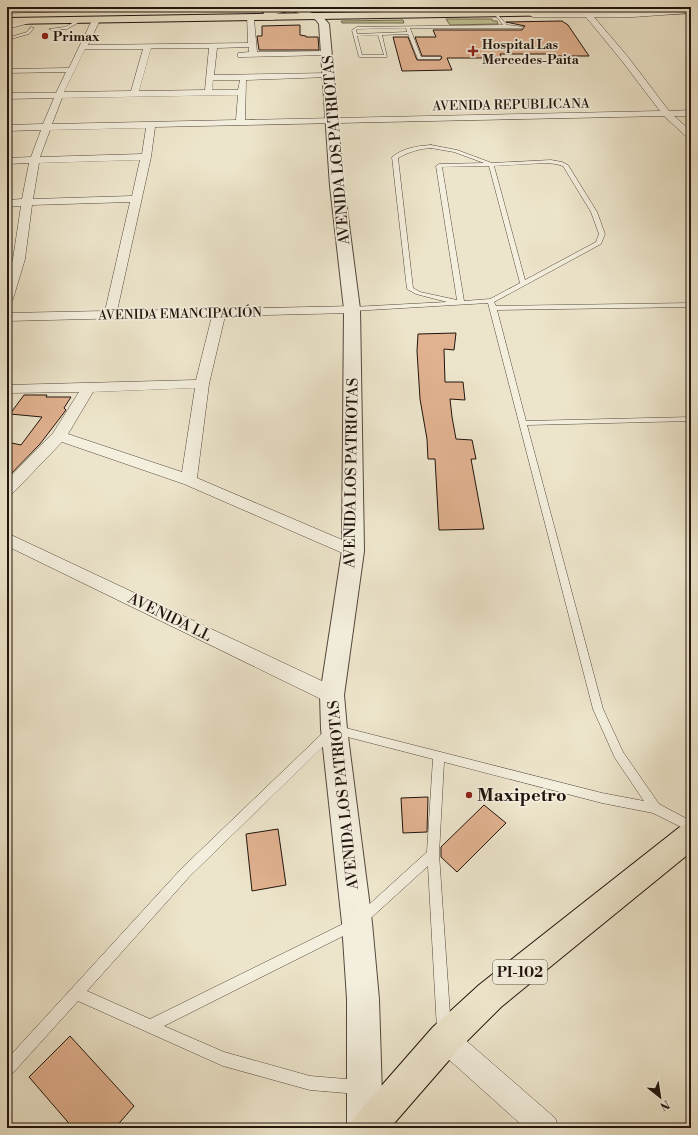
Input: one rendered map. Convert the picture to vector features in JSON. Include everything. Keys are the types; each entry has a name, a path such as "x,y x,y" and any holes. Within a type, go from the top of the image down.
{"main road":[{"path":"449,7 477,10"},
{"path":"7,12 128,11 162,9"},
{"path":"7,17 477,10 586,13 615,11"},
{"path":"7,21 32,26 81,20 250,17 302,12 586,13 691,11"},
{"name":"PI-102","path":"366,1128 445,1039 490,996 691,835"}],"street":[{"path":"7,12 151,7"},
{"path":"253,55 250,17 302,12 411,17 586,13 598,18 615,11 691,11"},
{"name":"AVENIDA LOS PATRIOTAS","path":"302,12 324,24 337,186 352,309 353,552 332,695 334,729 363,999 366,1128"},
{"path":"586,13 625,59 667,114 691,136"},
{"path":"7,299 19,258 34,161 59,95 96,20"},
{"path":"7,27 32,26"},
{"path":"207,92 215,56 213,45"},
{"path":"83,47 252,45"},
{"path":"134,94 148,46"},
{"path":"232,56 327,53"},
{"path":"7,71 71,70"},
{"path":"210,78 329,75"},
{"path":"240,122 243,77"},
{"path":"7,96 241,92"},
{"name":"AVENIDA REPUBLICANA","path":"7,128 667,114 691,112"},
{"path":"110,315 146,157 151,124"},
{"path":"7,161 146,157"},
{"path":"7,203 136,199"},
{"path":"7,259 19,258"},
{"name":"AVENIDA EMANCIPACIÓN","path":"7,317 352,309"},
{"path":"189,480 202,384 219,313"},
{"path":"7,390 202,384"},
{"path":"7,489 59,436 88,388"},
{"path":"59,436 189,480 353,552"},
{"name":"AVENIDA LL","path":"7,539 332,695"},
{"path":"445,1039 545,1128"}],"lane":[{"path":"498,16 506,26"},
{"path":"411,17 414,27"},
{"path":"51,29 66,28 81,20"},
{"path":"7,39 28,34 32,26"},
{"path":"408,27 419,58 440,58"},
{"path":"380,34 387,54 381,57 360,56 354,30 357,28 522,27"},
{"path":"355,35 410,33"},
{"path":"461,303 418,293 410,289 395,157 410,149 434,147 456,150 491,164"},
{"path":"461,303 439,166 559,162 565,165 594,212 602,234 599,243 523,284 492,305"},
{"path":"491,164 523,284"},
{"path":"352,309 461,303 492,305 691,305"},
{"path":"492,305 598,709 619,755 655,808"},
{"path":"523,423 691,419"},
{"path":"7,1069 186,872 334,729 602,798 655,808 691,827"},
{"path":"439,757 433,854 445,1039"},
{"path":"150,1026 356,923 433,854"},
{"path":"76,993 223,1059 310,1083 366,1087"}],"green space":[{"path":"446,19 492,19 493,21 497,21 498,24 450,25"},
{"path":"403,20 404,23 342,23 341,21"}],"building":[{"path":"562,21 568,25 589,56 555,56 554,54 500,54 502,58 447,58 452,70 402,71 393,37 408,37 417,60 440,60 442,58 441,56 422,56 415,37 436,37 433,30 522,30 525,26 506,22"},
{"path":"300,25 300,35 306,37 318,37 319,50 259,50 257,36 262,36 262,26"},
{"path":"456,333 454,350 444,349 445,382 463,382 465,400 450,399 452,417 456,439 472,440 476,459 471,459 484,529 439,530 435,459 428,459 427,439 420,399 417,351 418,334"},
{"path":"24,395 71,397 64,408 66,410 40,444 7,478 7,442 21,445 42,417 10,414"},
{"path":"428,797 427,832 403,833 401,798"},
{"path":"484,805 506,823 457,872 441,857 441,847"},
{"path":"278,829 286,885 252,891 246,834"},
{"path":"70,1036 134,1106 115,1128 73,1128 29,1077"}],"place":[{"name":"Primax","path":"45,36"},
{"name":"Hospital Las Mercedes-Paita","path":"473,51"},
{"name":"Maxipetro","path":"469,795"}]}
